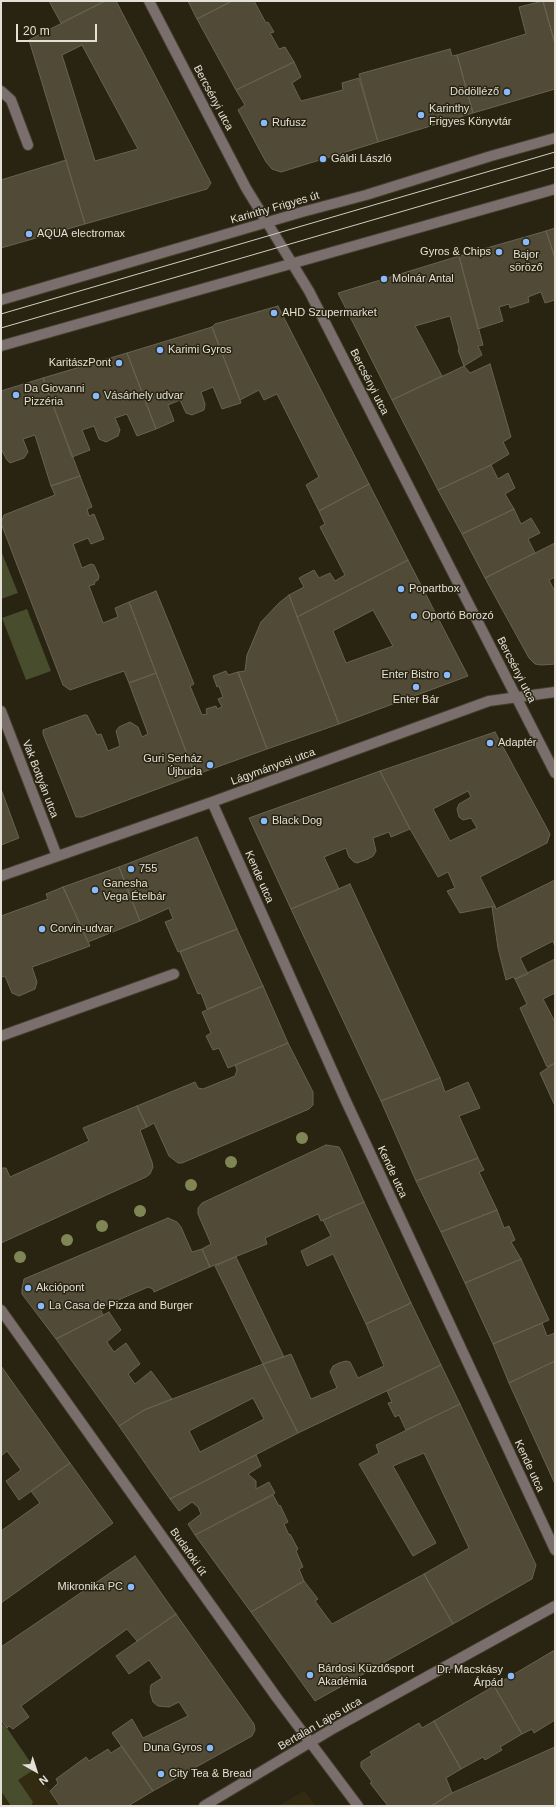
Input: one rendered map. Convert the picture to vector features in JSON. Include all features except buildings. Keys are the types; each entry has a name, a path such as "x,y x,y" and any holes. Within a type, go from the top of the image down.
{"street":[{"name":"Bercsényi utca","path":"148,3 246,188 309,291 555,773"},
{"path":"1,90 11,100 28,145"},
{"name":"Karinthy Frigyes út","path":"2,297 366,195 491,156 555,138"},
{"path":"1,346 555,189"},
{"name":"Lágymányosi utca","path":"1,876 212,802 490,701 555,692"},
{"name":"Vak Bottyán utca","path":"1,711 57,856"},
{"name":"Kende utca","path":"212,802 345,1099 555,1550"},
{"path":"1,1036 174,974"},
{"name":"Budafoki út","path":"1,1310 277,1698 358,1806"},
{"name":"Bertalan Lajos utca","path":"204,1806 311,1743 555,1606"}],"shaded area":[{"path":"1,1720 7,1728 60,1806 1,1806"},
{"path":"304,1791 316,1806 278,1806"}],"green space":[{"path":"2,553 18,593 1,599 1,554"},
{"path":"27,609 51,671 26,680 2,618"},
{"path":"1,1723 7,1728 35,1769 18,1780 33,1802 31,1806 11,1806 1,1791"}],"tram line":[{"path":"1,314 555,152"},
{"path":"1,328 555,167"}],"place":[{"name":"Dödölléző","path":"507,92"},
{"name":"Karinthy Frigyes Könyvtár","path":"421,115"},
{"name":"Rufusz","path":"264,123"},
{"name":"Gáldi László","path":"323,159"},
{"name":"AQUA electromax","path":"29,234"},
{"name":"Bajor söröző","path":"526,242"},
{"name":"Gyros & Chips","path":"499,252"},
{"name":"Molnár Antal","path":"384,279"},
{"name":"AHD Szupermarket","path":"274,313"},
{"name":"Karimi Gyros","path":"160,350"},
{"name":"KaritászPont","path":"119,363"},
{"name":"Da Giovanni Pizzéria","path":"16,395"},
{"name":"Vásárhely udvar","path":"96,396"},
{"name":"Popartbox","path":"401,589"},
{"name":"Oportó Borozó","path":"414,616"},
{"name":"Enter Bistro","path":"447,675"},
{"name":"Enter Bár","path":"416,687"},
{"name":"Adaptér","path":"490,743"},
{"name":"Guri Serház Újbuda","path":"210,765"},
{"name":"Black Dog","path":"264,821"},
{"name":"755","path":"131,869"},
{"name":"Ganesha Vega Ételbár","path":"95,890"},
{"name":"Corvin-udvar","path":"42,929"},
{"name":"Akciópont","path":"28,1288"},
{"name":"La Casa de Pizza and Burger","path":"41,1306"},
{"name":"Mikronika PC","path":"131,1587"},
{"name":"Bárdosi Küzdősport Akadémia","path":"310,1675"},
{"name":"Dr. Macskásy Árpád","path":"511,1676"},
{"name":"Duna Gyros","path":"210,1748"},
{"name":"City Tea & Bread","path":"161,1774"}]}
